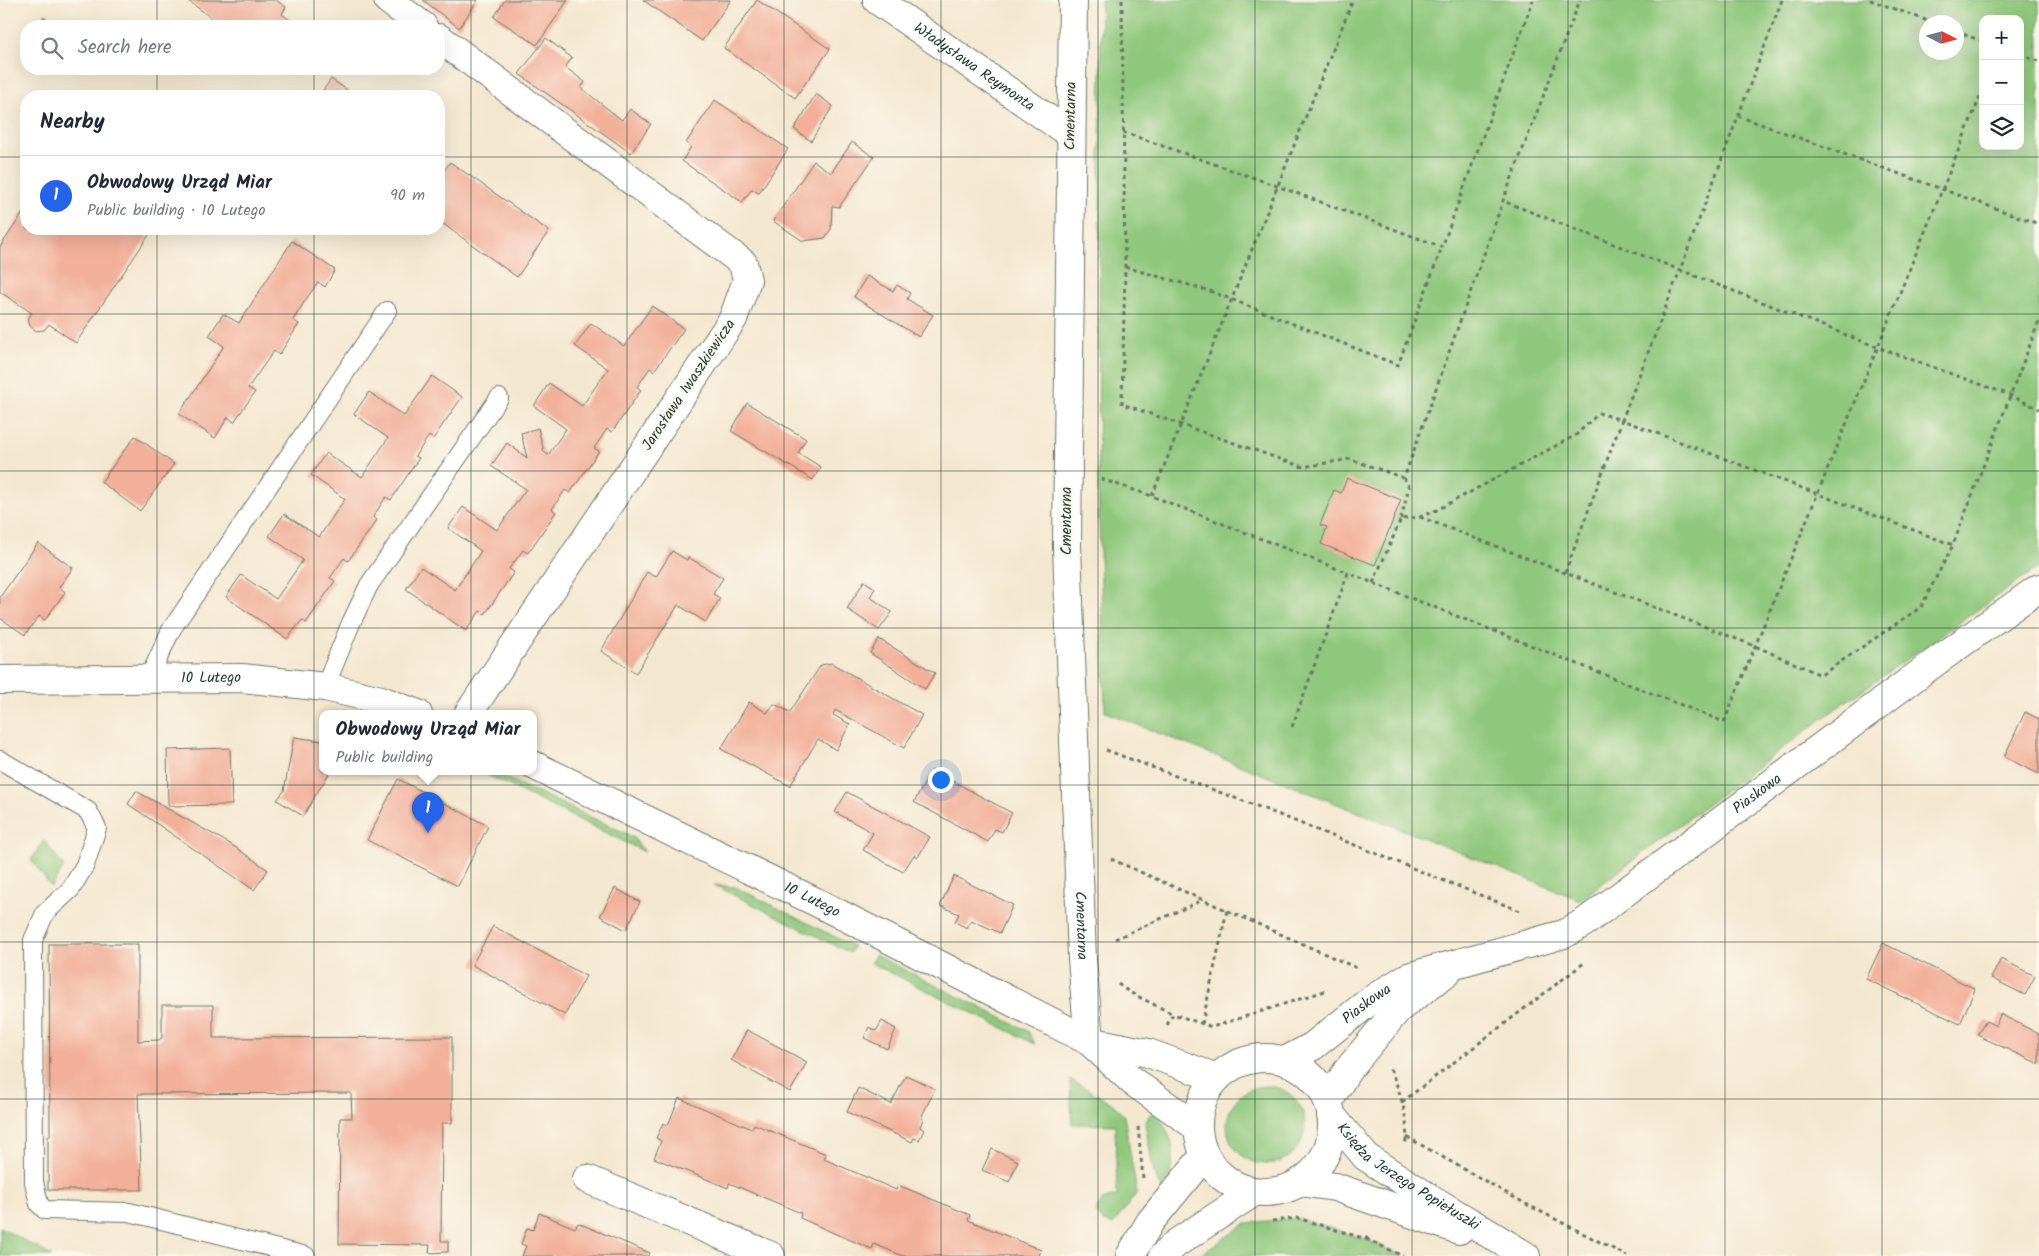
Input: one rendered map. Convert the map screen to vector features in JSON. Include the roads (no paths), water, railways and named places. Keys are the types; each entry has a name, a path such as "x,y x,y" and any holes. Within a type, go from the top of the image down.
{"street":[{"path":"388,0 415,20"},
{"name":"Władysława Reymonta","path":"877,0 1070,134"},
{"name":"Cmentarna","path":"1073,0 1070,134 1067,546 1082,959 1089,1041"},
{"name":"Jarosława Iwaszkiewicza","path":"445,42 743,263 746,280 733,319 471,710"},
{"name":"Piaskowa","path":"1285,1061 1313,1046 1371,1000 1408,977 1564,934 1584,922 1934,663 2039,588"},
{"name":"10 Lutego","path":"0,680 242,678 325,687 381,700 407,710"},
{"name":"10 Lutego","path":"537,767 814,901 1089,1041"},
{"name":"Piaskowa","path":"1330,1108 1347,1071 1398,1009 1458,964"},
{"path":"1089,1041 1148,1053 1217,1078"},
{"path":"1089,1041 1132,1081 1197,1127"},
{"path":"1254,1059 1285,1061 1295,1065 1312,1078 1330,1108 1331,1136 1324,1156 1312,1173 1300,1182 1274,1192 1254,1192 1234,1185 1216,1173 1204,1156 1197,1127 1198,1115 1205,1094 1217,1078 1234,1065 1254,1059"},
{"name":"Księdza Jerzego Popiełuszki","path":"1330,1108 1366,1156 1520,1253"},
{"path":"1130,1256 1150,1222 1204,1156"},
{"path":"587,1179 772,1256"},
{"name":"Księdza Jerzego Popiełuszki","path":"1300,1182 1335,1186 1520,1253"},
{"path":"1163,1256 1175,1244 1254,1192"}],"lane":[{"path":"149,678 171,630 387,311"},
{"path":"325,687 350,623 369,585 499,398"},
{"path":"0,760 88,811 97,828 85,865 71,889 45,913 33,940 34,1182 39,1204 45,1210 129,1212 306,1256"}],"place":[{"name":"Obwodowy Urząd Miar","path":"428,833"}]}
